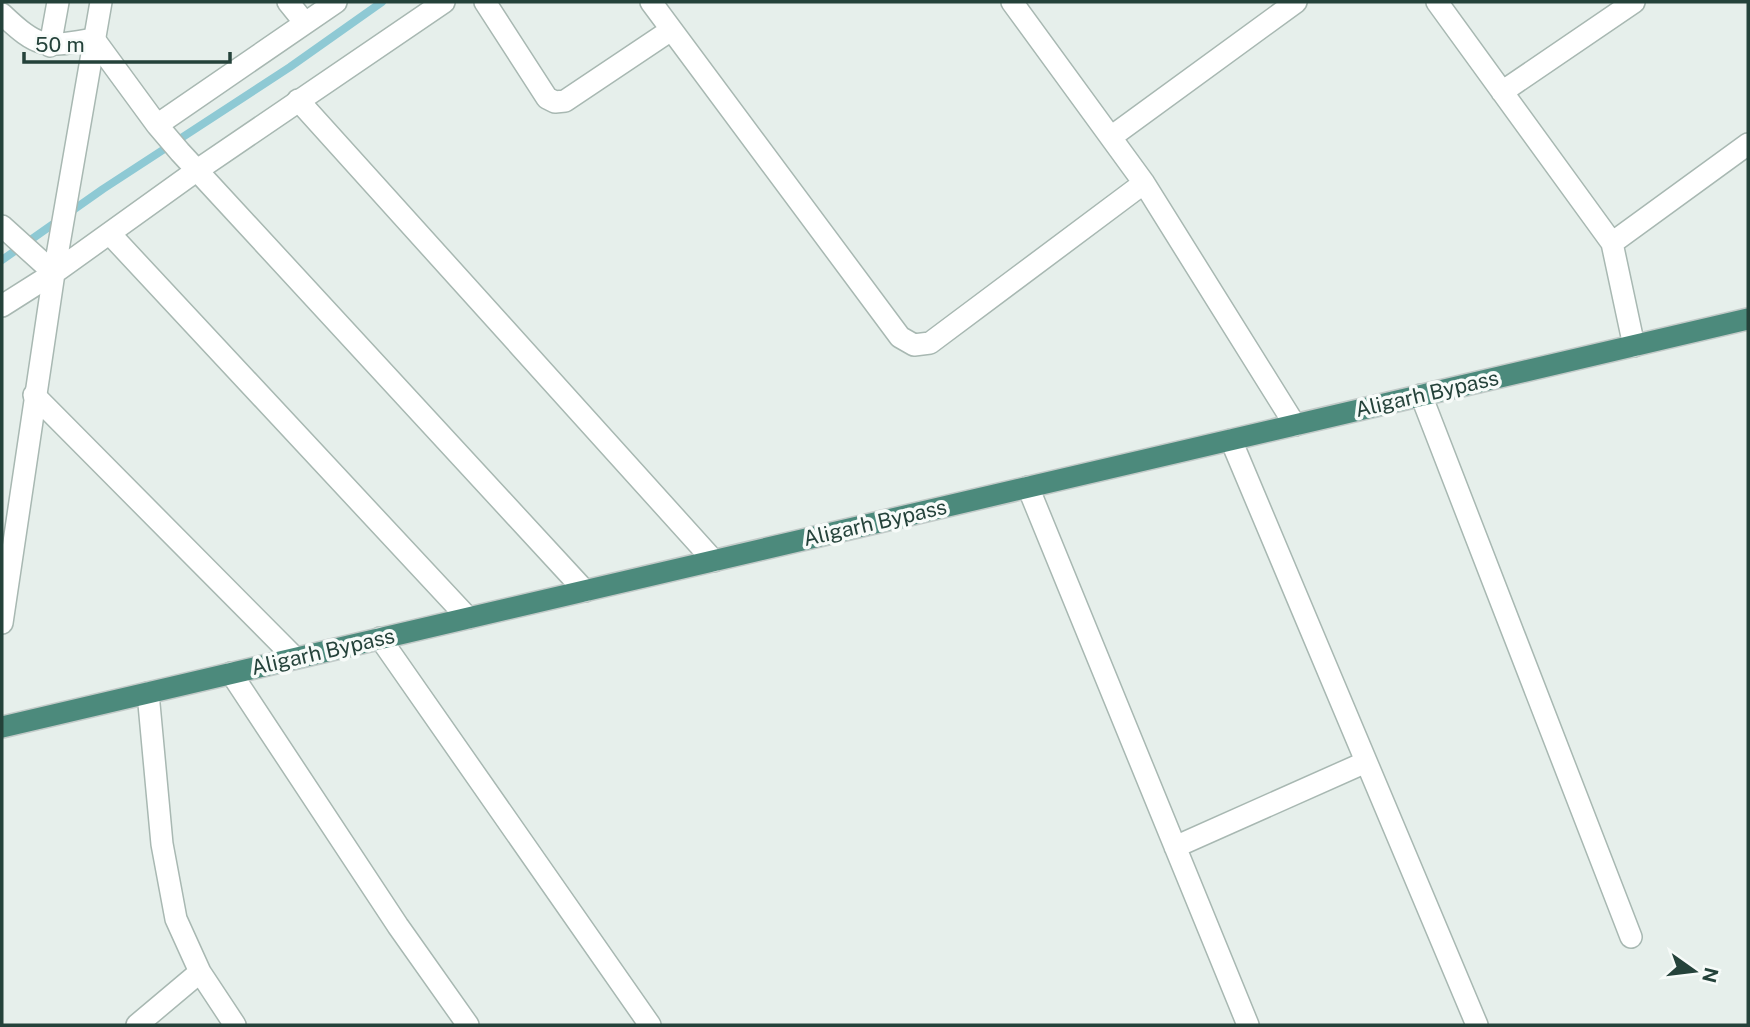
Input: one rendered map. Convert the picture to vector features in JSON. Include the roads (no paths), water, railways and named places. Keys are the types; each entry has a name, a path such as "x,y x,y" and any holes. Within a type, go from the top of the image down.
{"highway":[{"name":"Aligarh Bypass","path":"2,727 1748,319"}],"street":[{"path":"58,2 73,42 168,139 585,591"},
{"path":"2,623 54,272 73,42 101,2"},
{"path":"288,2 304,23"},
{"path":"168,139 304,23 336,2"},
{"path":"2,306 444,2"},
{"path":"485,2 547,98 555,102 565,101 671,30"},
{"path":"651,2 900,337 914,345 930,343 1144,183"},
{"path":"1012,2 1144,183 1295,425"},
{"path":"1111,137 1296,2"},
{"path":"1437,2 1612,243 1634,345"},
{"path":"1502,92 1633,2"},
{"path":"2,14 33,41 73,42"},
{"path":"298,100 713,561"},
{"path":"1612,243 1748,144"},
{"path":"6,230 54,272"},
{"path":"110,234 468,618"},
{"path":"34,395 295,658"},
{"path":"1421,395 1631,937"},
{"path":"1231,440 1477,1025"},
{"path":"1028,487 1248,1025"},
{"path":"380,638 650,1025"},
{"path":"231,673 390,915 468,1025"},
{"path":"148,692 162,844 176,919 200,972 235,1025"},
{"path":"1175,847 1367,762"},
{"path":"137,1025 200,972"}],"waterway":[{"path":"2,260 382,2"}]}
